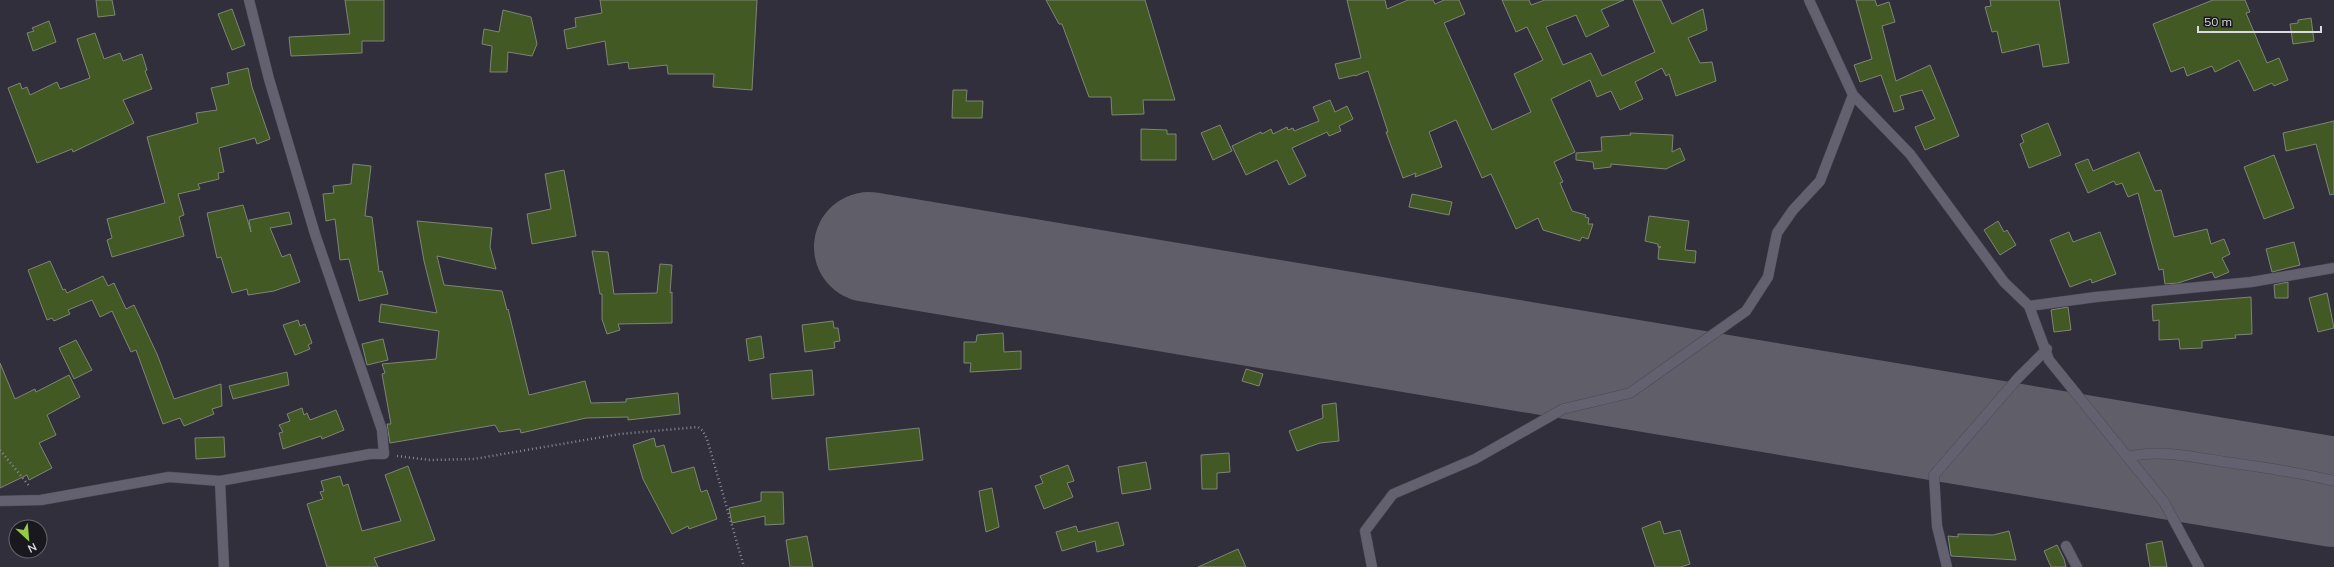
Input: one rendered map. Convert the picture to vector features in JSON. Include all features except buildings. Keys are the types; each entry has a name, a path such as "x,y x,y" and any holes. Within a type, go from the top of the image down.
{"street":[{"path":"0,501 41,500 169,477 220,481 370,454 384,454 382,430 315,234 269,79 249,0"},
{"path":"1809,0 1853,95 1910,154 2000,276 2029,306 2047,349 2049,360 2164,502 2199,567"},
{"path":"1372,567 1365,531 1393,494 1475,459 1563,409 1630,393 1746,310 1768,277 1777,233 1793,210 1820,181 1853,95"},
{"path":"2029,306 2096,297 2250,282 2334,268"},
{"path":"1947,567 1937,526 1934,475 2018,378 2047,349"},
{"path":"2128,457 2136,455 2163,455 2199,458 2281,470 2334,481"},
{"path":"220,481 224,567"},
{"path":"2066,546 2078,567"}],"path":[{"path":"384,454 430,460 474,459 620,434 698,427 703,431 707,439 744,567"},
{"path":"0,450 41,500"}],"runway":[{"path":"869,247 2334,492"}]}
